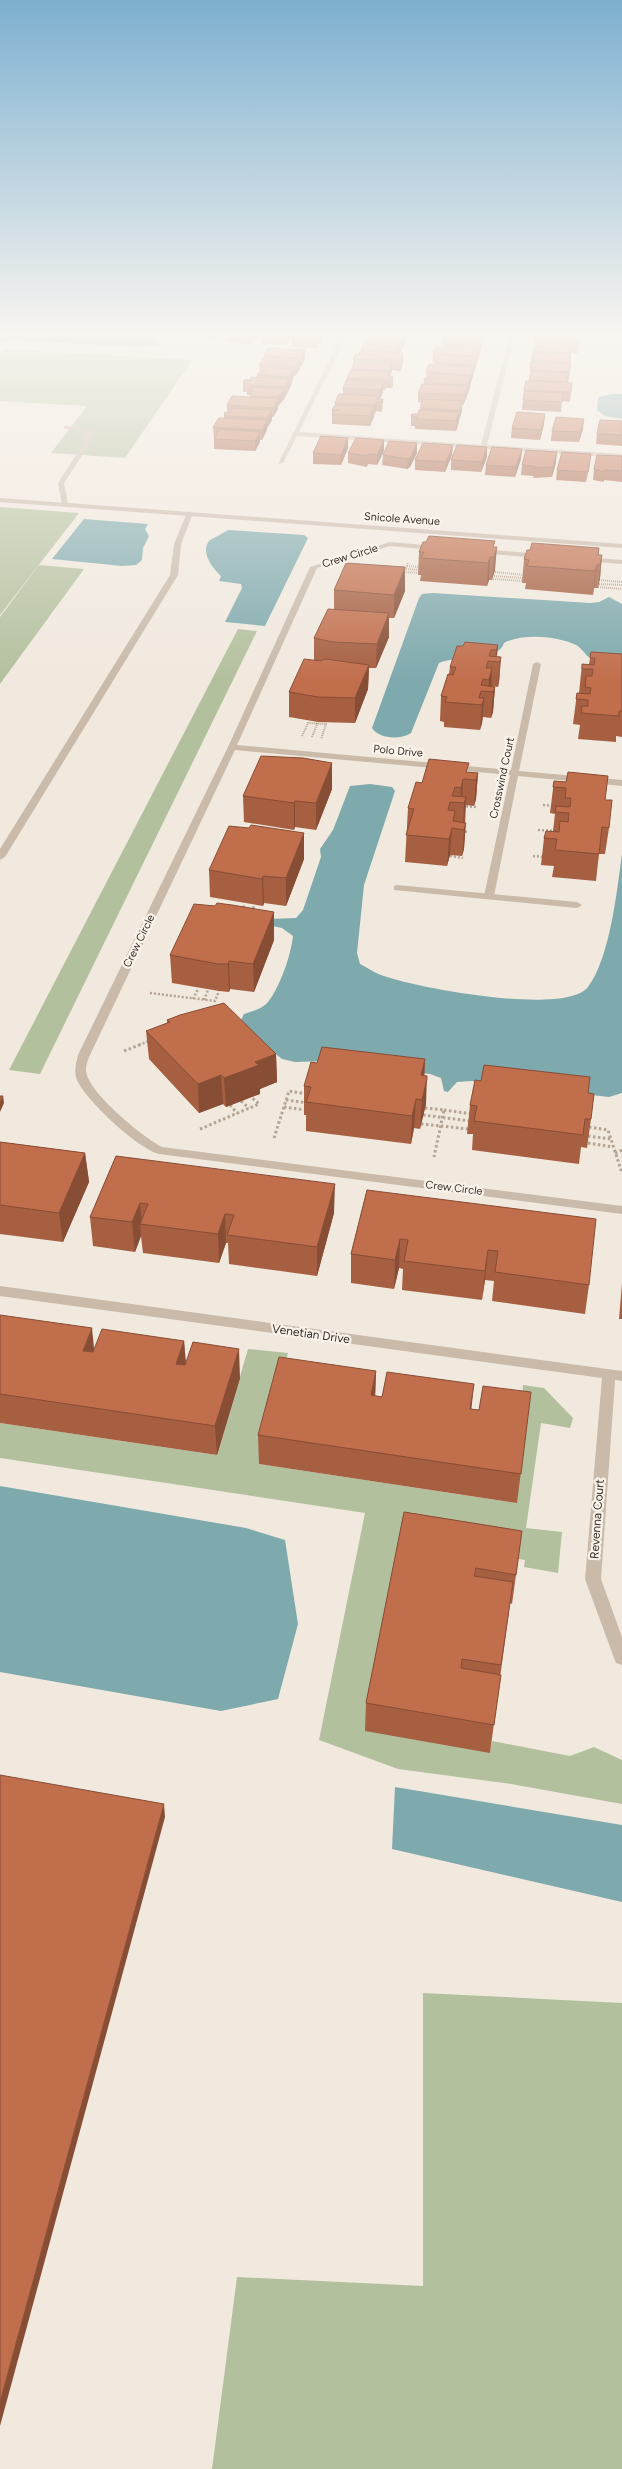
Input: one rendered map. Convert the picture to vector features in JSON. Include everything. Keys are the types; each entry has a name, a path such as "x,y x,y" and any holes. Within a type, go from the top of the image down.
{"street":[{"path":"65,504 61,483 82,451"},
{"path":"280,463 286,451"},
{"path":"556,451 622,456"},
{"name":"Snicole Avenue","path":"0,500 622,546"},
{"path":"0,856 174,575 176,549 181,531 190,513"},
{"name":"Crew Circle","path":"448,549 390,544 314,567 232,747 84,1055 80,1070 82,1080 124,1127 142,1142 159,1150 622,1210"},
{"path":"467,550 554,556"},
{"path":"574,558 622,562"},
{"name":"Crosswind Court","path":"488,896 537,664"},
{"name":"Polo Drive","path":"232,747 622,782"},
{"path":"397,888 577,905"},
{"name":"Venetian Drive","path":"0,1291 615,1375"},
{"name":"Revenna Court","path":"615,1375 593,1579 622,1658"}],"path":[{"path":"409,560 404,572 418,574"},
{"path":"406,567 420,569"},
{"path":"523,578 494,576 523,578"},
{"path":"599,582 622,585"},
{"path":"598,587 622,585"},
{"path":"302,737 308,723 326,724 321,738"},
{"path":"311,738 318,723"},
{"path":"543,805 556,806"},
{"path":"461,806 476,807"},
{"path":"455,830 469,832"},
{"path":"538,830 558,831"},
{"path":"450,856 463,858"},
{"path":"533,856 548,857"},
{"path":"239,918 245,904"},
{"path":"249,919 254,905"},
{"path":"194,999 198,989"},
{"path":"204,1000 208,990"},
{"path":"150,993 215,1001 219,991"},
{"path":"124,1050 151,1040"},
{"path":"274,1138 289,1092 310,1094"},
{"path":"200,1129 259,1104 252,1097"},
{"path":"286,1100 308,1103"},
{"path":"241,1101 249,1108"},
{"path":"230,1105 237,1113"},
{"path":"284,1107 306,1110"},
{"path":"425,1108 472,1114"},
{"path":"434,1157 444,1110"},
{"path":"423,1115 470,1121"},
{"path":"421,1124 469,1129"},
{"path":"590,1127 608,1130 622,1173"},
{"path":"588,1136 611,1139"},
{"path":"588,1143 613,1147"},
{"path":"615,1153 622,1150"}],"green space":[{"path":"52,451 130,451 125,458 51,453"},
{"path":"0,507 79,513 0,615"},
{"path":"39,565 84,569 0,684 0,617"},
{"path":"238,629 257,631 40,1074 9,1070"},
{"path":"248,1349 288,1353 259,1464 517,1503 523,1385 544,1388 573,1418 570,1428 541,1423 526,1528 562,1532 558,1573 524,1567 525,1560 402,1541 490,1753 492,1741 570,1756 594,1747 622,1760 622,1804 511,1784 398,1769 319,1740 365,1513 0,1458 0,1423 217,1455"},
{"path":"423,1993 622,2003 622,2469 212,2469 237,2277 423,2286"}],"water":[{"path":"84,519 148,524 145,529 149,536 143,548 142,560 136,565 122,566 52,559"},
{"path":"228,530 304,535 308,538 265,626 225,622 242,588 241,584 219,581 221,576 208,560 206,549 210,540"},
{"path":"433,593 590,603 599,602 609,597 622,604 622,673 602,665 588,657 578,646 560,639 520,638 504,643 501,649 494,653 439,663 411,733 402,737 390,737 375,732 372,728 419,598 422,594"},
{"path":"370,784 392,787 395,791 364,885 357,953 360,964 378,974 401,981 490,997 522,999 551,999 574,995 588,987 596,974 607,942 622,854 622,1093 609,1097 471,1081 457,1082 448,1092 444,1091 441,1078 430,1074 325,1061 295,1062 282,1059 245,1030 241,1020 244,1014 257,1010 268,1002 277,988 292,944 293,936 282,928 267,925 267,919 296,918 303,910 321,857 320,849 333,830 350,786"},
{"path":"0,1486 246,1528 285,1540 298,1624 278,1699 221,1711 0,1672"},
{"path":"395,1787 622,1825 622,1902 392,1849"}],"building":[{"path":"314,451 343,451 341,455 313,453"},
{"path":"349,451 379,451 377,455 368,454 368,456 348,453"},
{"path":"385,451 413,451 408,459 383,455"},
{"path":"419,451 450,451 446,462 415,460"},
{"path":"455,451 486,451 482,462 451,460"},
{"path":"491,451 521,451 516,467 486,465"},
{"path":"526,451 557,452 553,467 534,468 535,466 522,465"},
{"path":"562,452 591,454 588,472 557,470"},
{"path":"597,455 622,456 622,471 605,470 605,472 594,469"},
{"path":"429,536 495,541 493,547 497,547 494,557 490,557 488,563 421,558 424,552 419,552 423,542 426,542"},
{"path":"532,543 599,548 598,555 602,555 600,565 597,565 595,571 527,566 529,560 524,559"},
{"path":"346,563 405,567 394,595 334,590"},
{"path":"328,609 389,613 377,644 333,642 314,638"},
{"path":"465,642 498,645 496,650 491,650 489,656 501,657 500,662 488,661 486,668 492,668 489,680 483,679 481,685 495,687 493,692 481,691 479,698 484,698 482,705 445,702 447,697 441,696 448,674 453,675 456,667 450,667 457,646 463,646"},
{"path":"591,652 622,654 622,711 619,711 619,716 581,713 582,706 588,706 588,700 576,699 577,693 590,694 591,688 585,687 586,676 592,676 593,669 582,669 582,664 594,665 595,658 590,658"},
{"path":"304,659 321,661 325,659 369,665 355,698 318,697 289,692"},
{"path":"261,756 303,758 332,763 316,803 295,801 294,803 243,796"},
{"path":"429,759 469,763 466,772 478,773 476,780 463,779 461,788 455,787 452,796 466,797 464,803 450,802 448,810 455,811 453,821 466,823 464,830 452,828 449,839 406,835 414,809 408,808 416,782 422,783"},
{"path":"568,772 608,776 605,800 612,800 609,828 602,827 599,854 555,850 557,839 544,838 546,831 559,832 560,821 568,822 569,813 555,812 556,806 570,807 571,798 565,798 566,788 553,787 554,781 566,782"},
{"path":"251,825 304,833 286,878 263,876 262,879 209,870 229,826 249,828"},
{"path":"217,903 274,912 253,964 229,961 228,964 218,964 170,955 194,904 215,906"},
{"path":"224,1003 276,1054 255,1062 259,1065 224,1078 221,1075 198,1084 146,1031 170,1022 167,1020 180,1015"},
{"path":"322,1047 425,1059 421,1075 427,1076 427,1079 422,1100 416,1099 412,1116 306,1102 311,1087 304,1086 311,1062 317,1063"},
{"path":"484,1065 590,1077 588,1093 594,1094 591,1119 585,1119 583,1135 474,1121 477,1106 470,1105 475,1080 481,1081"},
{"path":"0,1142 85,1153 59,1213 0,1205"},
{"path":"116,1156 335,1184 317,1247 227,1235 234,1215 225,1214 218,1234 140,1224 148,1204 140,1203 132,1222 90,1217"},
{"path":"367,1190 596,1219 589,1285 495,1272 498,1251 488,1250 485,1271 404,1261 408,1240 400,1239 395,1260 351,1254"},
{"path":"0,1315 92,1328 83,1351 93,1352 102,1329 184,1341 176,1364 185,1365 193,1342 239,1349 215,1426 0,1394"},
{"path":"279,1357 376,1371 371,1395 382,1397 387,1372 474,1384 470,1409 479,1410 483,1386 531,1392 521,1474 258,1435"},
{"path":"404,1512 522,1531 516,1575 476,1568 474,1576 513,1582 501,1665 462,1659 461,1668 501,1675 494,1725 366,1703"},
{"path":"0,1775 164,1804 0,2402"}]}
